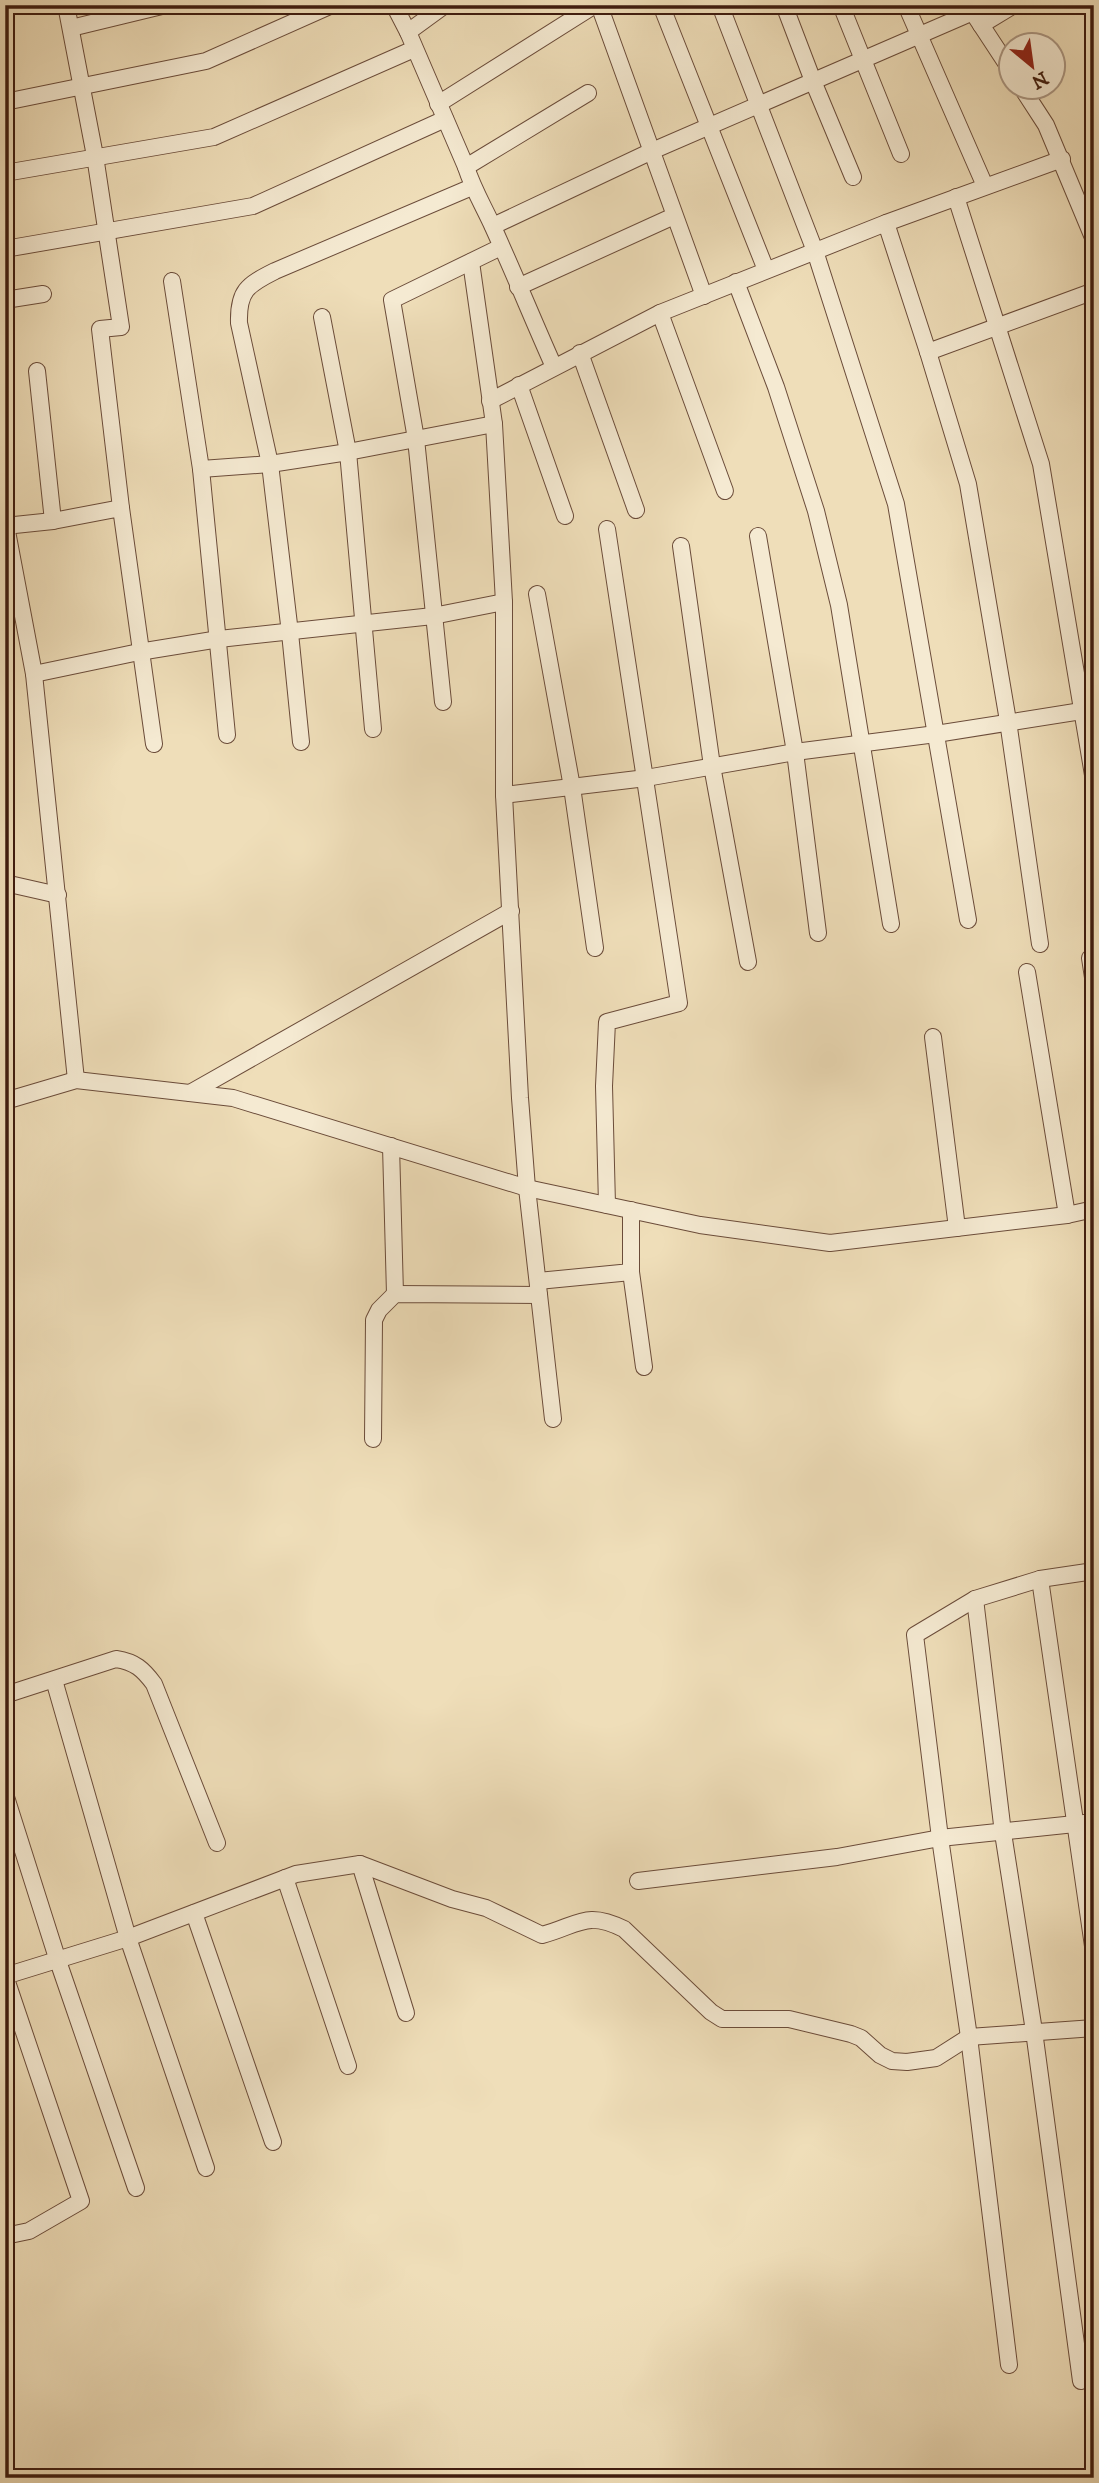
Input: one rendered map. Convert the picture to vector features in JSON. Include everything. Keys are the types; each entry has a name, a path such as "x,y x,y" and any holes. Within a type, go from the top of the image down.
{"street":[{"path":"66,5 108,230 121,327 100,329 139,652 154,744"},
{"path":"71,28 166,5"},
{"path":"5,102 206,61 332,5"},
{"path":"394,5 467,167 472,187 493,226 554,367"},
{"path":"408,32 445,5"},
{"path":"5,250 253,206 442,112 597,5 704,296"},
{"path":"661,5 766,270"},
{"path":"720,5 815,251 896,504 968,920"},
{"path":"784,5 853,177"},
{"path":"841,5 901,154"},
{"path":"905,5 985,186"},
{"path":"493,226 652,151 919,35 974,14 1014,5"},
{"path":"974,14 998,51"},
{"path":"5,173 214,137 414,49"},
{"path":"467,167 588,93"},
{"path":"1031,102 1046,125 1062,159 1094,240"},
{"path":"490,401 660,313 886,223 1062,159"},
{"path":"301,742 270,464 239,323 239,307 243,293 255,281 275,271 472,187"},
{"path":"957,197 1041,464 1088,710 1094,781"},
{"path":"518,287 674,216"},
{"path":"886,223 968,484 1008,721 1041,944"},
{"path":"443,702 416,439 392,300 501,247"},
{"path":"471,262 494,424 504,602 504,795 520,1098 527,1188 554,1419"},
{"path":"172,281 201,469 227,735"},
{"path":"736,282 776,387 816,511 839,605 891,924"},
{"path":"928,352 1094,291"},
{"path":"5,300 43,294"},
{"path":"660,313 725,491"},
{"path":"322,317 348,453 373,729"},
{"path":"580,353 636,510"},
{"path":"37,371 53,521"},
{"path":"519,385 565,516"},
{"path":"201,469 270,464 348,453 494,424"},
{"path":"76,1080 34,674 6,526 53,521 121,508"},
{"path":"607,529 679,1003 607,1022 604,1086 607,1205"},
{"path":"758,536 795,752 818,933"},
{"path":"681,546 712,766 748,962"},
{"path":"537,594 572,787 594,948"},
{"path":"34,674 219,639 433,616 504,602"},
{"path":"504,795 646,778 795,752 936,734 1088,710"},
{"path":"5,883 58,895"},
{"path":"190,1093 511,911"},
{"path":"1090,958 1094,984"},
{"path":"1027,972 1067,1215"},
{"path":"933,1037 957,1228"},
{"path":"5,1101 76,1080 233,1098 527,1188 700,1225 830,1243 1067,1215 1094,1209"},
{"path":"391,1146 395,1294"},
{"path":"631,1210 631,1272 644,1367"},
{"path":"373,1439 374,1320 379,1310 395,1294 538,1288 631,1272"},
{"path":"1009,2365 969,2037 940,1838 915,1635 975,1599 1040,1579 1094,1571"},
{"path":"1040,1579 1094,1953"},
{"path":"975,1599 1003,1833 1034,2031 1081,2381"},
{"path":"5,1696 116,1660 132,1661 154,1684 216,1843"},
{"path":"54,1680 128,1938 206,2168"},
{"path":"5,1794 58,1961 136,2188"},
{"path":"638,1881 837,1857 940,1838 1094,1822"},
{"path":"5,2236 29,2231 81,2201 5,1976 128,1938 285,1878 359,1864 452,1899 486,1908 542,1935 588,1919 607,1920 624,1929 722,2020 789,2019 861,2038 880,2055 892,2061 936,2058 969,2037 1094,2028"},
{"path":"359,1864 406,2013"},
{"path":"285,1878 348,2066"},
{"path":"194,1913 273,2141"}]}
